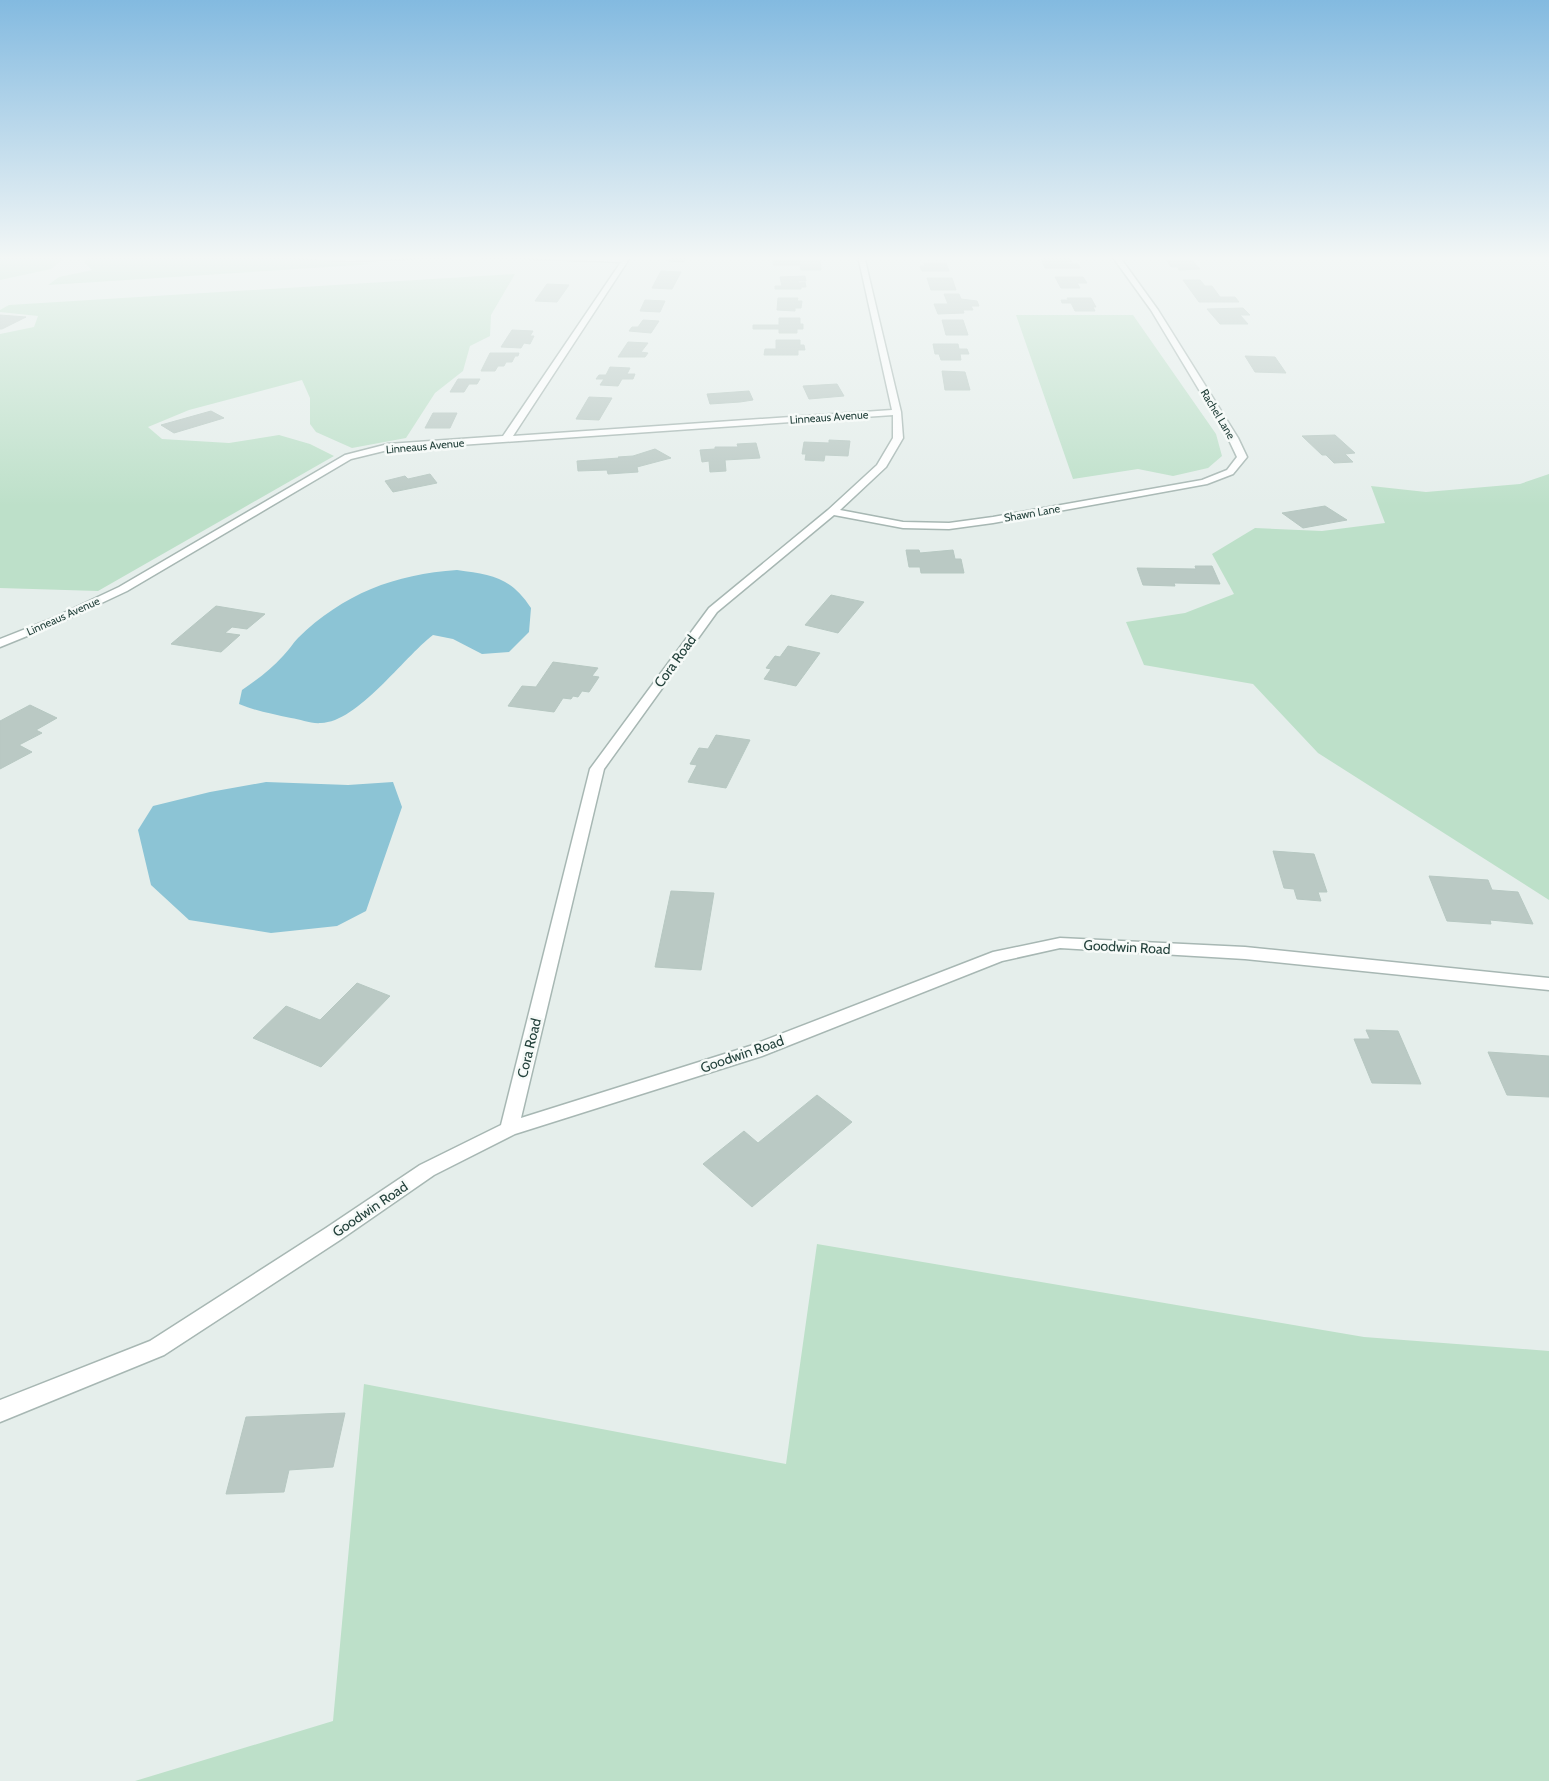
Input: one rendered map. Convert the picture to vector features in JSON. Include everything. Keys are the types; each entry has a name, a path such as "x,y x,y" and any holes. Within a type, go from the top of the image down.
{"street":[{"path":"506,439 572,339"},
{"name":"Cora Road","path":"509,1129 597,769 713,610 832,512 881,467 898,438 897,412 880,339"},
{"name":"Rachel Lane","path":"1172,339 1233,438 1242,458 1230,472"},
{"name":"Linneaus Avenue","path":"0,643 55,622 123,589 348,457 388,447 897,412"},
{"name":"Shawn Lane","path":"832,512 903,525 949,526 1195,484 1230,472"},
{"name":"Goodwin Road","path":"0,1411 157,1348 334,1234 427,1170 509,1129 756,1051 999,956 1060,943 1245,952 1549,984"}],"green space":[{"path":"0,339 484,339 470,346 463,371 435,393 406,438 352,448 316,432 310,424 310,398 302,380 189,410 148,427 162,439 229,443 279,435 310,444 334,456 98,591 0,588"},
{"path":"1024,339 1150,339 1216,434 1222,456 1208,468 1173,476 1138,469 1073,479"},
{"path":"1549,474 1549,900 1318,753 1253,684 1144,665 1126,622 1185,613 1234,594 1212,554 1255,528 1322,531 1385,523 1371,486 1426,492 1520,484"},
{"path":"817,1244 1364,1337 1549,1351 1549,1781 135,1781 333,1721 364,1384 786,1464"}],"water":[{"path":"457,570 500,579 516,590 531,608 529,632 509,652 482,654 453,639 433,635 365,701 335,720 321,723 271,714 239,704 242,690 269,670 298,638 333,609 371,589 391,582 434,572"},
{"path":"266,782 348,785 393,782 402,807 366,911 337,926 271,933 189,920 151,885 138,830 153,806 210,792"}],"building":[{"path":"506,339 532,339 530,344 524,343 521,348 501,347"},
{"path":"776,340 800,340 800,345 804,345 805,350 798,350 798,355 764,355 765,349 776,349"},
{"path":"628,342 648,343 641,352 648,353 645,357 618,357"},
{"path":"933,344 958,344 959,349 967,349 969,354 960,354 961,360 941,360 939,354 935,354"},
{"path":"490,353 519,353 512,362 506,362 504,366 498,366 495,371 481,371"},
{"path":"1245,356 1275,357 1286,373 1255,372"},
{"path":"610,367 630,368 627,374 635,374 633,379 622,379 618,386 600,385 604,379 596,379 599,375 606,375"},
{"path":"942,371 965,372 970,390 945,390"},
{"path":"458,379 480,379 477,384 469,384 464,392 450,392"},
{"path":"837,384 844,396 809,399 803,386"},
{"path":"749,391 753,400 740,402 710,404 707,394"},
{"path":"589,397 612,398 599,420 576,419"},
{"path":"211,411 224,418 174,433 161,425"},
{"path":"433,413 457,413 450,428 425,428"},
{"path":"1335,435 1355,453 1345,454 1353,462 1334,463 1326,455 1322,455 1302,436"},
{"path":"829,440 850,441 848,456 825,455 824,461 805,460 806,454 802,454 804,442 829,443"},
{"path":"756,443 760,458 725,460 726,471 710,472 709,461 702,462 700,450 715,449 715,447 738,447 737,444"},
{"path":"655,449 671,458 637,467 638,472 608,474 607,470 578,471 577,461 633,456"},
{"path":"430,474 437,483 393,492 385,481 405,476 408,479"},
{"path":"1325,506 1347,520 1303,528 1282,513"},
{"path":"906,550 919,550 920,553 953,550 955,559 961,559 964,573 921,573 920,567 909,567"},
{"path":"1195,566 1212,566 1220,584 1174,583 1175,586 1143,585 1137,568 1196,569"},
{"path":"831,595 864,602 838,633 805,625"},
{"path":"216,606 265,614 247,629 232,627 225,633 240,635 221,652 171,644"},
{"path":"788,646 820,653 796,686 764,679 771,669 766,668 775,656 780,657"},
{"path":"553,662 598,668 592,676 599,677 589,692 582,691 578,697 573,696 571,699 563,698 554,712 508,706 522,686 536,687"},
{"path":"30,705 57,718 36,730 42,733 19,745 32,752 0,769 0,721"},
{"path":"716,735 750,740 726,788 688,782 697,765 690,764 699,748 708,749"},
{"path":"1273,851 1314,854 1327,892 1318,892 1321,901 1297,899 1294,889 1284,888"},
{"path":"1429,876 1488,880 1492,890 1518,892 1533,924 1490,920 1491,924 1447,921"},
{"path":"671,891 714,893 701,970 655,967"},
{"path":"357,983 390,996 321,1067 253,1038 286,1006 320,1020"},
{"path":"1366,1030 1398,1031 1421,1084 1372,1083 1354,1039 1370,1039"},
{"path":"1488,1052 1549,1056 1549,1097 1507,1095"},
{"path":"817,1095 852,1122 752,1207 703,1164 744,1131 758,1143"},
{"path":"345,1413 333,1467 289,1470 284,1492 226,1494 246,1417"}]}
